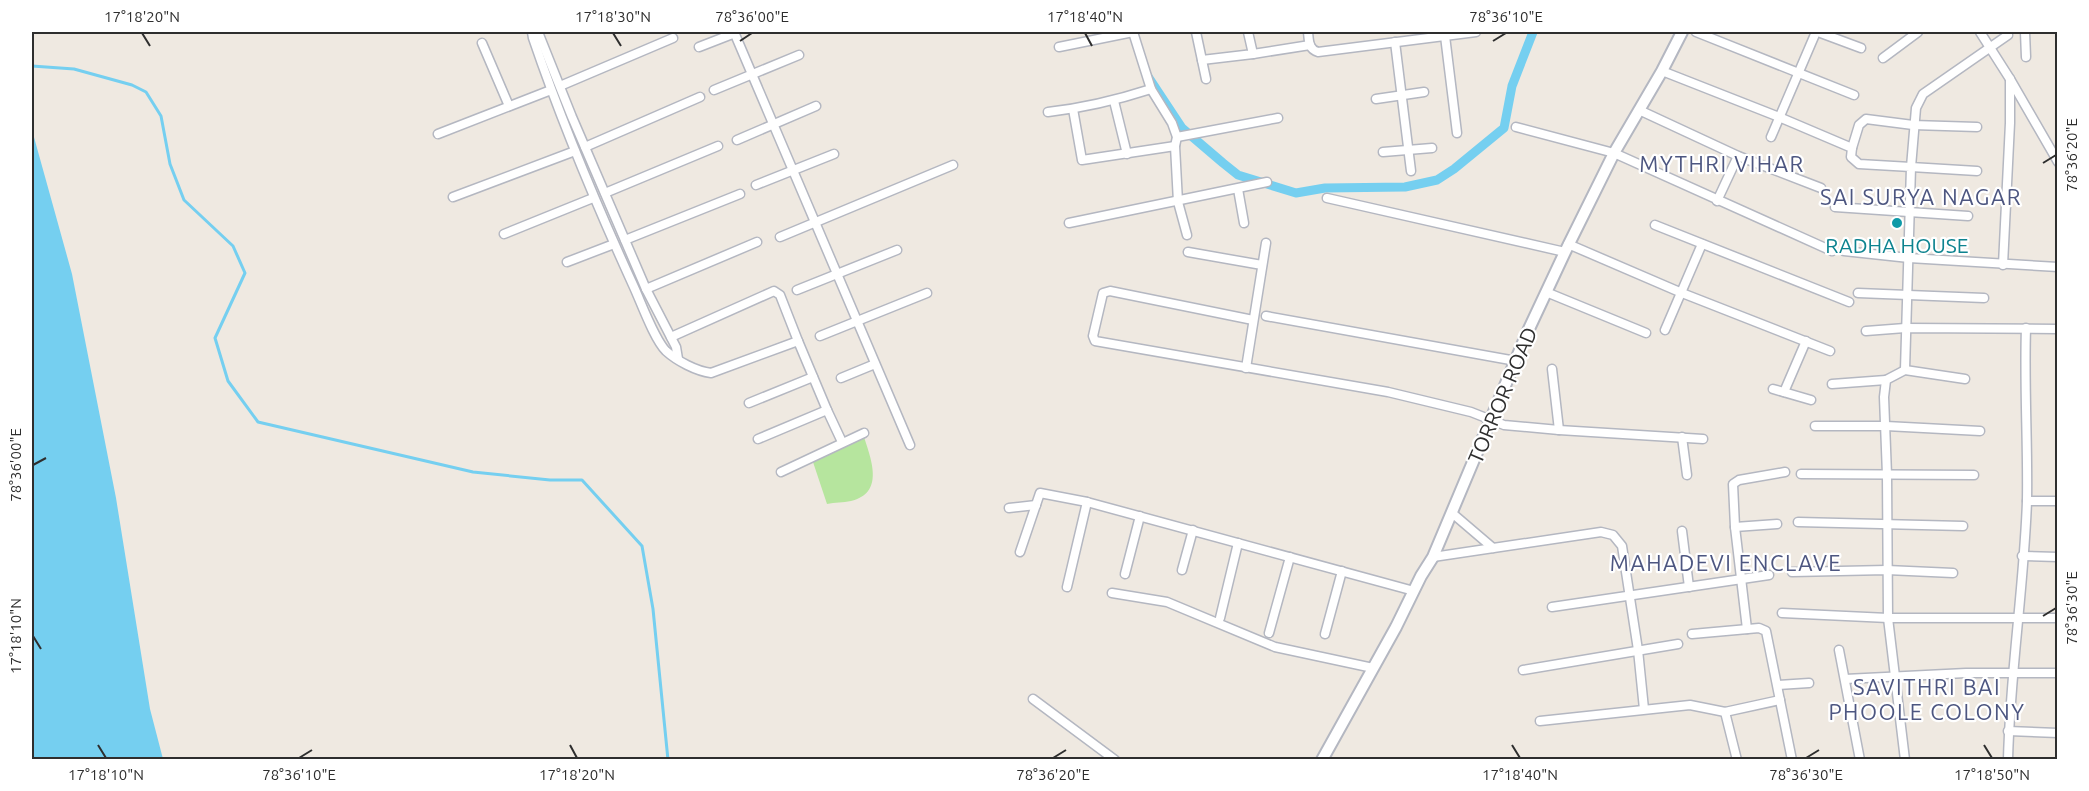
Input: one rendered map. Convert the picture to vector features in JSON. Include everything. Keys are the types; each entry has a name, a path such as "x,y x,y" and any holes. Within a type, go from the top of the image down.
{"street":[{"path":"532,32 551,90 593,198 665,350 678,359 704,372 711,373 798,341"},
{"path":"538,32 646,289 676,346 678,359"},
{"path":"699,47 735,32 910,445"},
{"path":"1059,47 1133,32 1151,89 1172,123 1176,142 1178,202 1187,235"},
{"path":"1196,32 1206,80"},
{"path":"1248,32 1253,54"},
{"path":"1308,32 1312,50 1318,52 1476,32"},
{"name":"TORROR ROAD","path":"1322,759 1433,557 1546,291 1614,153 1682,32"},
{"path":"1696,32 1854,95"},
{"path":"1771,136 1817,32 1861,48"},
{"path":"1883,58 1918,32"},
{"path":"1980,32 2058,162"},
{"path":"2025,32 2026,57"},
{"path":"1905,370 1911,167 1913,125 1917,103 1923,94 2008,35"},
{"path":"1445,36 1457,133"},
{"path":"560,86 673,38"},
{"path":"1395,42 1411,171"},
{"path":"482,43 509,106"},
{"path":"1202,60 1310,45"},
{"path":"714,90 799,55"},
{"path":"1662,71 1852,148"},
{"path":"2003,265 2010,79"},
{"path":"1047,112 1114,101 1151,89"},
{"path":"438,134 551,90"},
{"path":"1376,99 1424,92"},
{"path":"585,147 700,97"},
{"path":"1114,101 1127,154"},
{"path":"737,140 816,106"},
{"path":"1073,109 1082,160 1127,154 1278,118"},
{"path":"1640,110 1738,156 1821,188"},
{"path":"563,120 572,117"},
{"path":"1977,127 1913,125 1866,119 1859,125 1851,157 1859,164 1977,171"},
{"path":"1516,127 1614,153 1832,251"},
{"path":"605,193 718,146"},
{"path":"1383,152 1432,148"},
{"path":"453,197 575,151"},
{"path":"756,184 834,154"},
{"path":"1717,201 1738,156"},
{"path":"780,237 953,165"},
{"path":"1069,223 1267,182"},
{"path":"1238,189 1244,223"},
{"path":"625,240 740,194"},
{"path":"504,234 593,198"},
{"path":"1327,198 1567,248 1830,351"},
{"path":"1835,207 1968,216"},
{"path":"605,223 616,218"},
{"path":"1655,225 1849,303"},
{"path":"646,289 757,242"},
{"path":"1246,368 1266,243"},
{"path":"567,262 614,244"},
{"path":"1665,330 1702,244"},
{"path":"797,290 897,250"},
{"path":"1844,250 1909,258 2058,267"},
{"path":"1188,252 1262,266"},
{"path":"671,337 774,291 780,295 842,442"},
{"path":"1253,320 1110,291 1103,293 1093,330 1095,341 1388,392 1471,412 1504,425 1702,439"},
{"path":"1546,291 1646,333"},
{"path":"820,336 927,293"},
{"path":"1858,293 1984,298"},
{"path":"648,318 659,313"},
{"path":"1266,316 1516,361"},
{"path":"1866,331 1905,328 2058,328"},
{"path":"2007,759 2027,501 2024,374 2026,328"},
{"path":"1784,392 1806,341"},
{"path":"841,378 875,364"},
{"path":"1551,369 1559,430"},
{"path":"1832,384 1886,380 1905,370 1965,379"},
{"path":"749,403 813,377"},
{"path":"1886,380 1884,397 1888,618 1893,676 1905,759"},
{"path":"1773,389 1811,400"},
{"path":"758,439 827,410"},
{"path":"1815,426 1886,426 1980,431"},
{"path":"781,472 864,433"},
{"path":"1682,437 1687,475"},
{"path":"1748,629 1735,527 1733,488 1736,481 1785,472"},
{"path":"1801,474 1974,475"},
{"path":"1020,552 1040,493 1087,502 1414,591"},
{"path":"2027,501 2058,501"},
{"path":"1067,587 1087,502"},
{"path":"1009,508 1036,505"},
{"path":"1452,513 1493,548"},
{"path":"1125,574 1140,516"},
{"path":"1798,522 1963,526"},
{"path":"1735,527 1777,524"},
{"path":"1182,570 1192,530"},
{"path":"1682,531 1689,587"},
{"path":"1433,557 1606,533 1618,540 1622,546 1638,650 1644,709"},
{"path":"1220,618 1238,543"},
{"path":"2022,556 2058,557"},
{"path":"1269,633 1290,557"},
{"path":"1792,572 1887,570 1953,573"},
{"path":"1325,634 1342,571"},
{"path":"1552,607 1769,575"},
{"path":"1112,593 1167,602 1275,647 1373,668"},
{"path":"1782,613 1888,618 2058,618"},
{"path":"1692,634 1759,628 1766,631 1792,759"},
{"path":"1523,670 1678,644"},
{"path":"1839,651 1860,759"},
{"path":"1845,679 2012,673 2058,674"},
{"path":"1778,685 1809,683"},
{"path":"1033,699 1115,759"},
{"path":"1540,721 1690,705 1725,712 1780,700"},
{"path":"1725,712 1737,759"},
{"path":"2008,731 2058,733"}],"green space":[{"path":"864,437 873,474 868,491 862,497 851,501 827,504 813,462"}],"water":[{"path":"32,130 72,274 116,498 150,709 163,759 32,759"}],"waterway":[{"path":"1147,75 1182,128 1238,175 1296,193 1325,188 1405,187 1437,180 1504,128 1512,86 1533,32"},
{"path":"32,66 74,69 132,85 146,92 161,116 170,164 184,200 233,246 245,273 215,338 228,381 258,422 473,472 550,480 582,480 642,546 653,609 668,760"}],"place":[{"name":"RADHA HOUSE","path":"1897,223"}],"district":[{"name":"MYTHRI VIHAR","path":"1722,163"},
{"name":"SAI SURYA NAGAR","path":"1921,196"},
{"name":"MAHADEVI ENCLAVE","path":"1726,562"},
{"name":"SAVITHRI BAI PHOOLE COLONY","path":"1927,698"}]}
